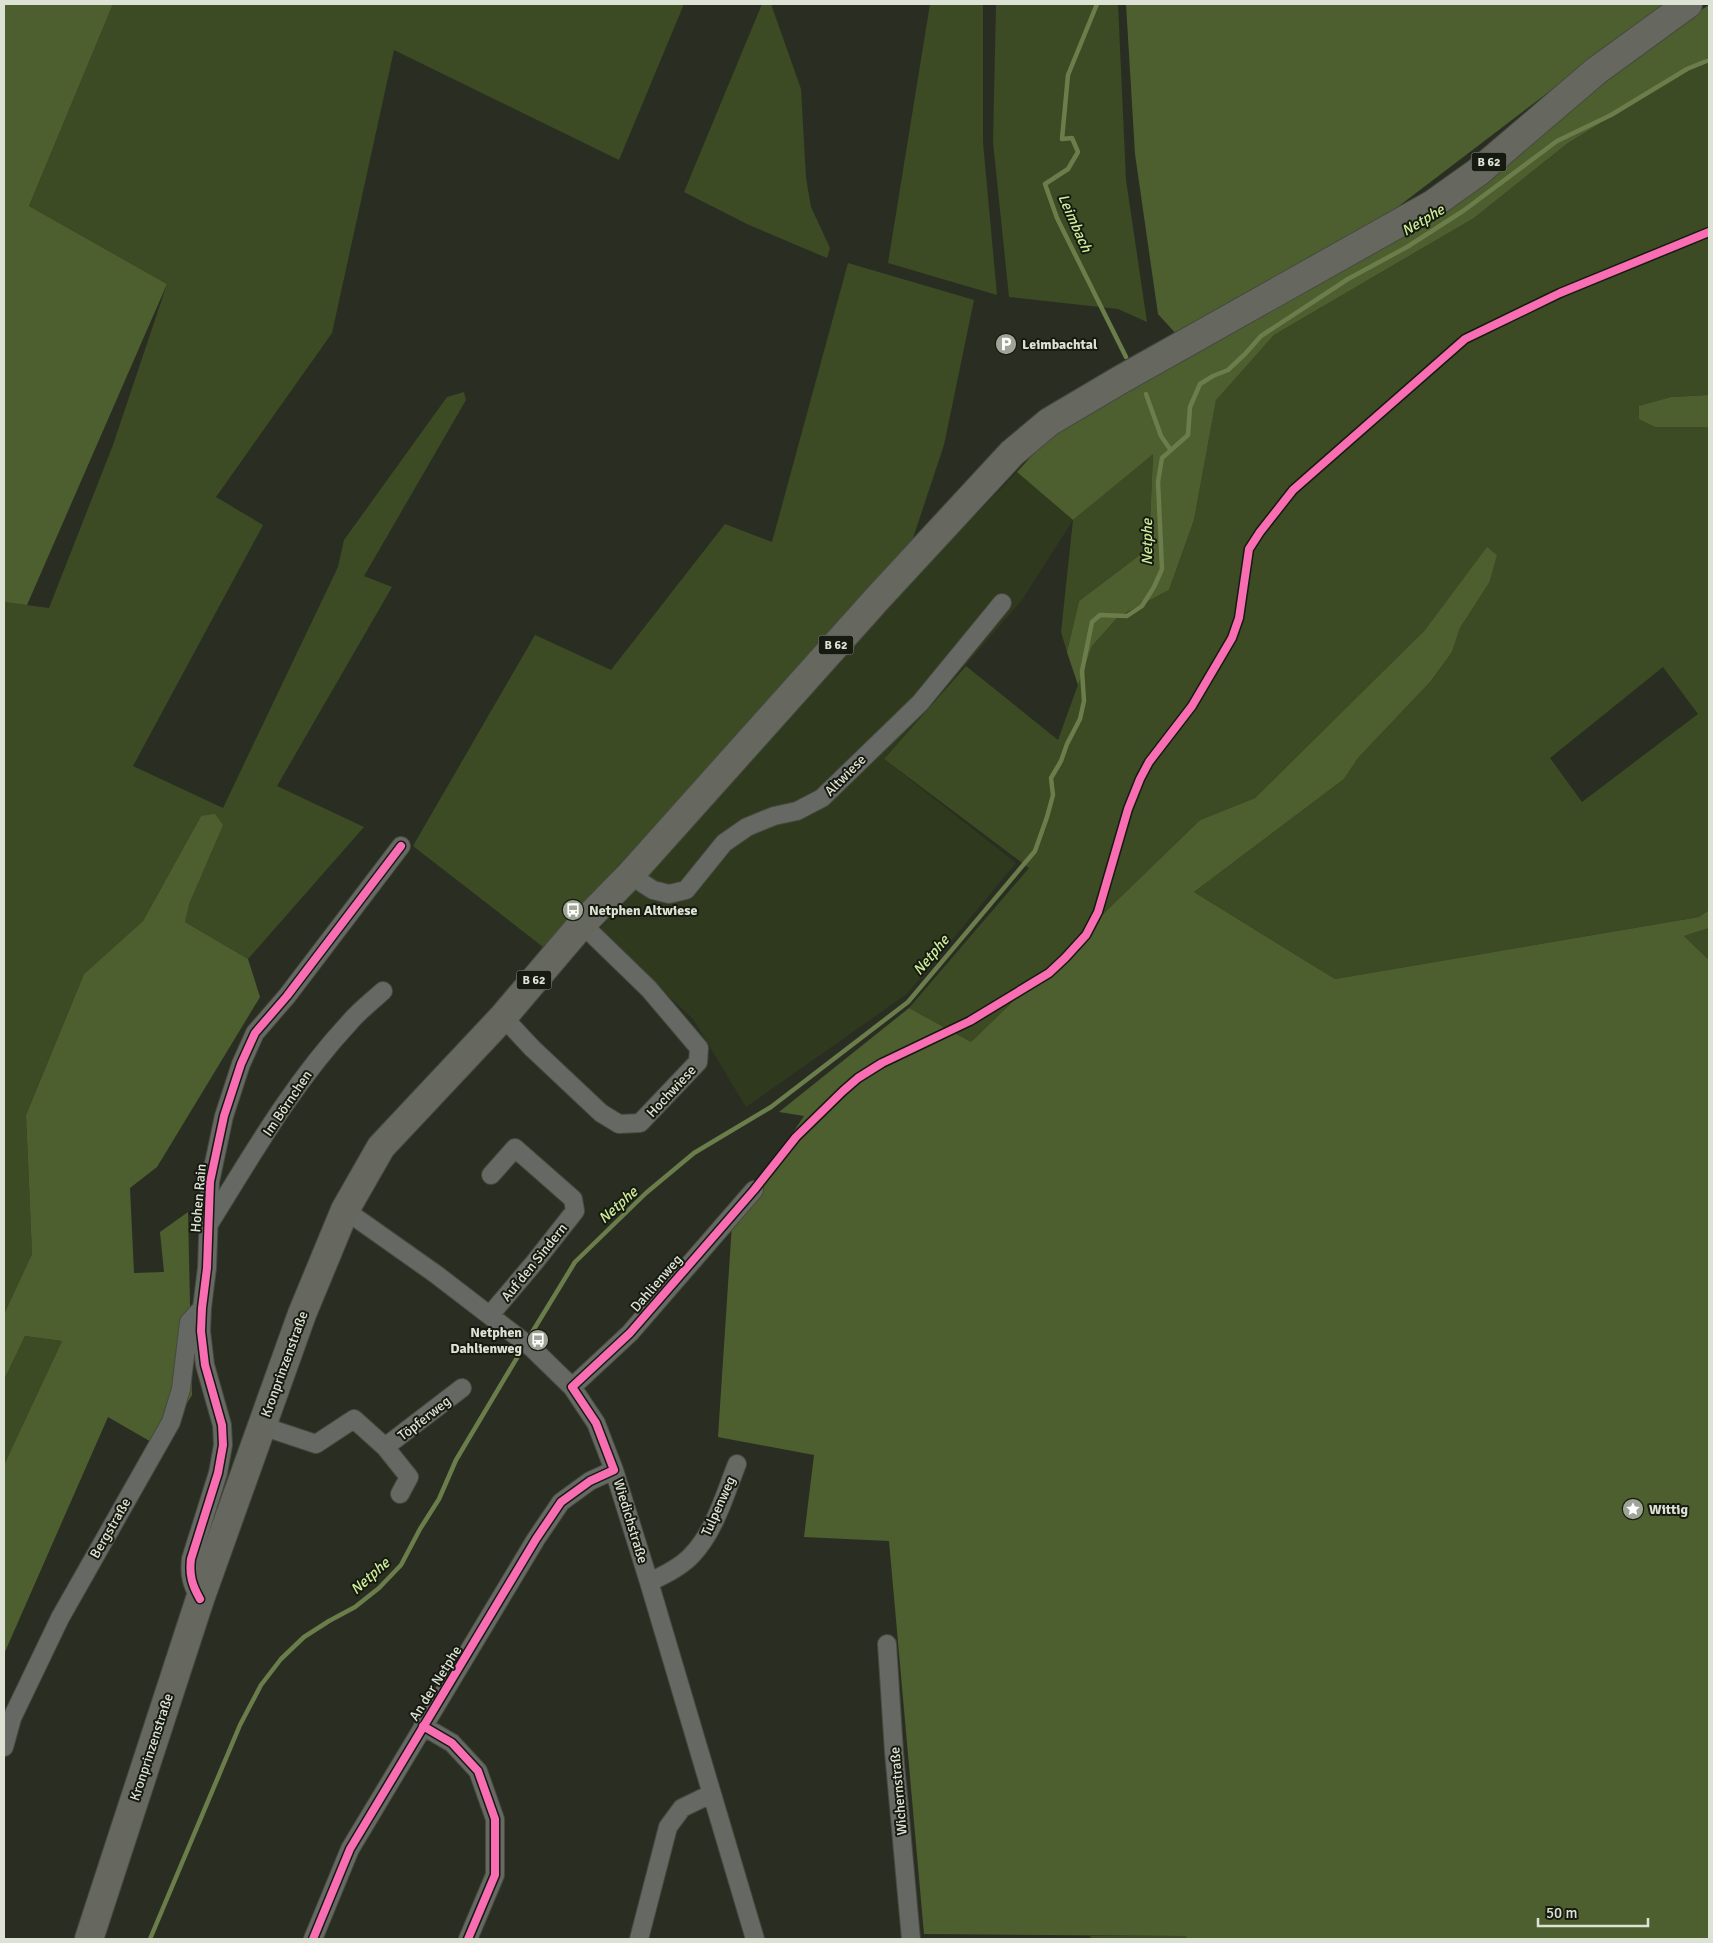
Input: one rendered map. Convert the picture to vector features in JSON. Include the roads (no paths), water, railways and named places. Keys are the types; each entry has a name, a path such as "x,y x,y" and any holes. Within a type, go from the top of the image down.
{"main road":[{"name":"B 62","path":"630,875 980,486 1012,453 1049,422 1433,204 1478,172 1596,71 1688,4"},
{"name":"Kronprinzenstraße","path":"89,1939 200,1599 302,1314 345,1210 381,1147 503,1016 582,924 630,875"}],"street":[{"name":"Altwiese","path":"630,875 653,890 669,894 686,890 724,843 747,827 774,816 797,811 822,798 920,703 1002,603"},
{"name":"Hohen Rain","path":"200,1599 192,1584 191,1560 218,1473 223,1445 222,1426 205,1365 201,1331 213,1164 224,1116 250,1044 256,1034 401,846"},
{"name":"Hochwiese","path":"503,1016 532,1048 601,1113 619,1124 640,1123 698,1062 699,1048 649,989 582,924"},
{"name":"Im Börnchen","path":"207,1227 259,1144 316,1060 350,1021 383,991"},
{"name":"Auf den Sindern","path":"490,1315 534,1263 574,1211 573,1199 515,1148 492,1175"},
{"name":"Dahlienweg","path":"572,1387 630,1333 754,1190"},
{"name":"Wiedichstraße","path":"345,1210 389,1240 516,1334 572,1387 596,1424 614,1470 650,1582 755,1939"},
{"name":"Bergstraße","path":"4,1747 12,1718 60,1618 171,1422 181,1389 188,1322 202,1308"},
{"name":"Töpferweg","path":"385,1447 462,1388"},
{"name":"Töpferweg","path":"262,1426 316,1444 354,1419 385,1447 409,1477 400,1494"},
{"name":"Tulpenweg","path":"650,1582 673,1571 692,1556 705,1538 715,1519 737,1464"},
{"name":"An der Netphe","path":"313,1939 350,1849 422,1726 536,1539 562,1502 590,1480 614,1470"},
{"name":"Wichernstraße","path":"887,1644 894,1752 911,1939"},
{"path":"422,1726 452,1743 478,1771 495,1819 494,1875 468,1939"},
{"path":"639,1939 668,1828 682,1808 712,1794"}],"waterway":[{"name":"Leimbach","path":"1097,4 1068,75 1062,139 1072,138 1078,152 1068,169 1045,184 1057,218 1126,357"},
{"name":"Netphe","path":"528,1339 575,1262 646,1193 694,1153 771,1107 908,1002 1035,851 1053,795 1051,778 1080,719 1084,701 1082,671 1092,622 1100,615 1127,616 1142,606 1154,587 1162,569 1158,482 1162,458 1188,435 1190,407 1200,384 1228,370 1261,336 1348,279 1407,247 1463,211 1557,141 1611,115 1687,69 1709,60"},
{"name":"Leimbach","path":"1146,394 1161,436 1170,449"},
{"name":"Netphe","path":"150,1939 240,1725 261,1685 281,1659 304,1637 355,1607 379,1588 401,1565 439,1499 456,1460 524,1346"}],"place":[{"name":"Leimbachtal","path":"1006,344"},
{"name":"Netphen Altwiese","path":"573,910"},
{"name":"Netphen Dahlienweg","path":"538,1340"},
{"name":"Wittig","path":"1633,1509"}]}
